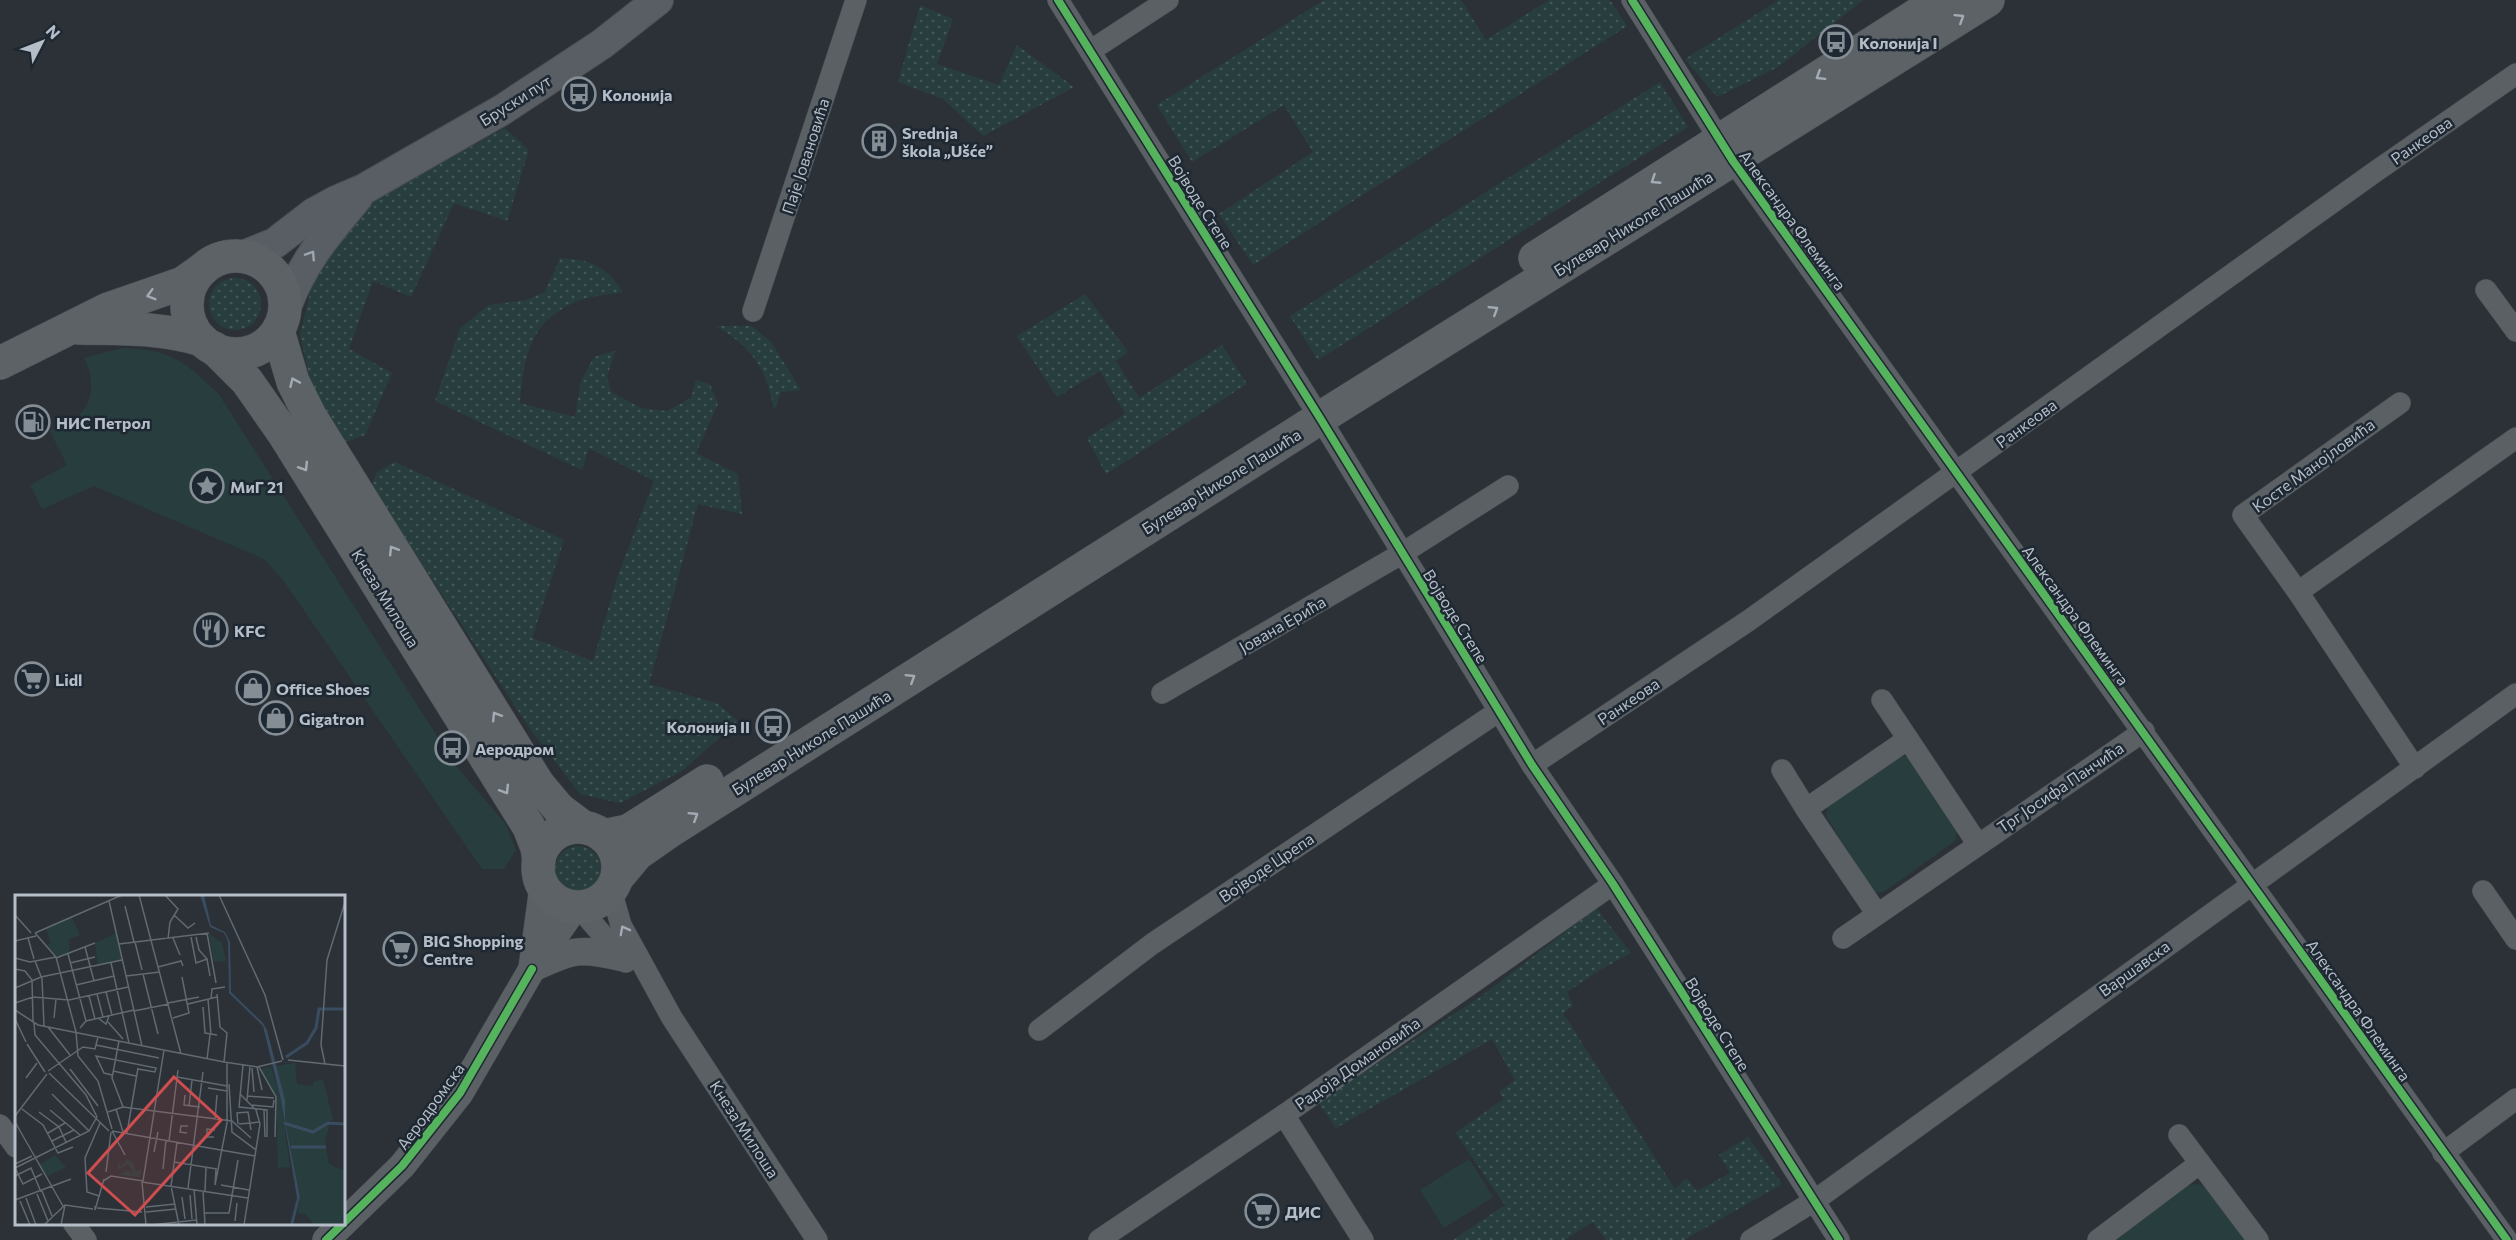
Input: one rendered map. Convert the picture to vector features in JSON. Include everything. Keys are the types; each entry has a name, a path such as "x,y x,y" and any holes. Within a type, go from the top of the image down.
{"main road":[{"name":"Бруски пут","path":"243,256 275,243 314,213 364,189 502,110 549,80 658,0"},
{"name":"Булевар Николе Пашића","path":"1726,150 1941,0"},
{"name":"Булевар Николе Пашића","path":"614,884 637,854 670,831 1315,410 1726,150 1988,0"},
{"name":"Бруски пут","path":"282,319 293,288 312,252 364,189"},
{"path":"0,363 67,329 108,309 183,283 215,260 229,256 243,256 257,260 270,268 279,279 284,293 282,319 270,341 253,351 233,354 179,333 158,330 67,329"},
{"path":"203,269 193,281 188,296 188,312 192,327 208,344"},
{"name":"Кнеза Милоша","path":"282,319 293,382 310,416 547,796 564,813 593,831"},
{"name":"Кнеза Милоша","path":"208,344 247,381 284,434 529,827 537,848 541,873"},
{"name":"Булевар Николе Пашића","path":"593,831 628,831 1315,410"},
{"path":"547,796 597,822 612,822 657,812"},
{"path":"570,827 593,831 616,855 618,866 614,884 594,904 579,907 562,904 551,897 541,873 542,849 554,835 570,827"}],"street":[{"name":"Паје Јовановића","path":"753,311 856,0"},
{"name":"Војводе Степе","path":"1058,0 1315,410 1532,765 1613,884 1839,1240"},
{"path":"1090,51 1168,0"},
{"name":"Александра Флеминга","path":"1632,0 1726,150 2507,1240"},
{"name":"Ранкеова","path":"1532,765 1748,621 2372,174 2516,74"},
{"path":"2486,290 2516,331"},
{"name":"Косте Манојловића","path":"2400,403 2243,515 2298,591 2415,768"},
{"path":"2298,591 2516,438"},
{"name":"Јована Ерића","path":"1162,693 1401,554 1508,486"},
{"name":"Варшавска","path":"1751,1240 1814,1201 2516,694"},
{"path":"1882,700 1977,843"},
{"name":"Војводе Црепа","path":"1039,1030 1152,944 1499,711"},
{"name":"Трг Јосифа Панчића","path":"1843,938 1977,843 2144,731"},
{"path":"1806,809 1908,739"},
{"path":"1782,770 1877,914"},
{"name":"Аеродромска","path":"532,969 541,873"},
{"name":"Кнеза Милоша","path":"614,884 621,925 672,1018 817,1240"},
{"name":"Радоја Домановића","path":"1099,1240 1284,1115 1613,884"},
{"path":"2483,891 2513,928"},
{"name":"Аеродромска","path":"345,1222 402,1166 460,1093 532,969 579,907"},
{"name":"Кнеза Милоша","path":"579,907 672,1018"},
{"path":"532,969 574,951 588,951 623,958"},
{"path":"2443,1153 2516,1099"},
{"path":"1284,1115 1362,1240"},
{"path":"0,1125 15,1146"},
{"path":"2179,1135 2258,1240"},
{"path":"2098,1240 2200,1163"},
{"path":"75,1225 86,1240"},
{"name":"Аеродромска","path":"326,1240 341,1225"}],"green space":[{"path":"1324,0 1461,0 1486,40 1549,0 1610,0 1627,26 1253,265 1219,214 1313,152 1284,105 1192,162 1157,105"},
{"path":"1779,0 1863,0 1778,67 1717,97 1685,59"},
{"path":"920,5 953,19 937,64 999,85 1017,45 1074,87 983,136 943,99 898,82"},
{"path":"1660,82 1688,127 1318,360 1290,316"},
{"path":"505,128 529,150 507,221 454,203 411,297 373,281 349,349 392,373 365,435 343,443 312,390 300,334 315,273 342,227 382,196"},
{"path":"560,258 580,260 596,266 610,276 623,292 591,297 573,303 546,321 531,344 524,371 520,403 575,417 581,381 594,357 615,351 607,377 611,392 641,408 667,411 691,398 696,380 710,384 718,404 696,453 738,474 742,514 698,504 649,684 717,703 738,721 682,771 620,803 580,794 530,729 371,486 377,472 395,462 564,540 532,638 593,661 618,575 654,481 589,448 582,470 435,401 460,328 489,305 526,300 545,292"},
{"path":"230,278 240,278 254,285 261,304 254,323 240,330 230,330 220,326 213,319 209,309 209,299 213,289 220,282"},
{"path":"1085,294 1128,352 1116,361 1139,398 1222,345 1247,384 1106,474 1087,438 1125,414 1100,371 1057,397 1017,336"},
{"path":"716,326 752,326 771,342 801,390 781,392 774,411 767,383 756,361 740,343"},
{"path":"122,348 165,354 185,365 218,393 456,766 505,823 516,850 504,869 482,869 283,580 264,559 94,486 42,509 30,485 67,465 50,431 76,418 86,406 91,393 91,378 84,358"},
{"path":"1899,756 1908,757 1957,830 1955,841 1885,891 1875,893 1826,816 1828,807"},
{"path":"578,846 594,853 601,869 594,885 578,892 562,885 555,869 562,853"},
{"path":"1596,908 1631,953 1567,992 1573,1006 1563,1013 1675,1189 1686,1178 1697,1191 1730,1173 1719,1155 1748,1137 1782,1184 1684,1240 1606,1240 1593,1222 1564,1240 1453,1240 1505,1205 1455,1133 1504,1099 1499,1092 1515,1080 1492,1039 1336,1128 1318,1102 1483,995"},
{"path":"1469,1159 1493,1197 1444,1228 1420,1190"},
{"path":"2195,1184 2205,1186 2247,1240 2117,1240 2185,1186"}],"cycle path":[{"path":"1058,0 1320,418 1532,765 1613,884 1839,1240"},
{"path":"1632,0 1733,161 2507,1240"},
{"path":"345,1222 402,1166 460,1093 532,969"},
{"path":"326,1240 341,1225"}],"place":[{"name":"Колонија I","path":"1836,42"},
{"name":"Колонија","path":"579,94"},
{"name":"Srednja škola „Ušće”","path":"879,141"},
{"name":"НИС Петрол","path":"33,422"},
{"name":"МиГ 21","path":"207,486"},
{"name":"KFC","path":"211,630"},
{"name":"Lidl","path":"32,679"},
{"name":"Office Shoes","path":"253,688"},
{"name":"Gigatron","path":"276,718"},
{"name":"Колонија II","path":"773,726"},
{"name":"Аеродром","path":"452,748"},
{"name":"BIG Shopping Centre","path":"400,949"},
{"name":"ДИС","path":"1262,1211"}]}
